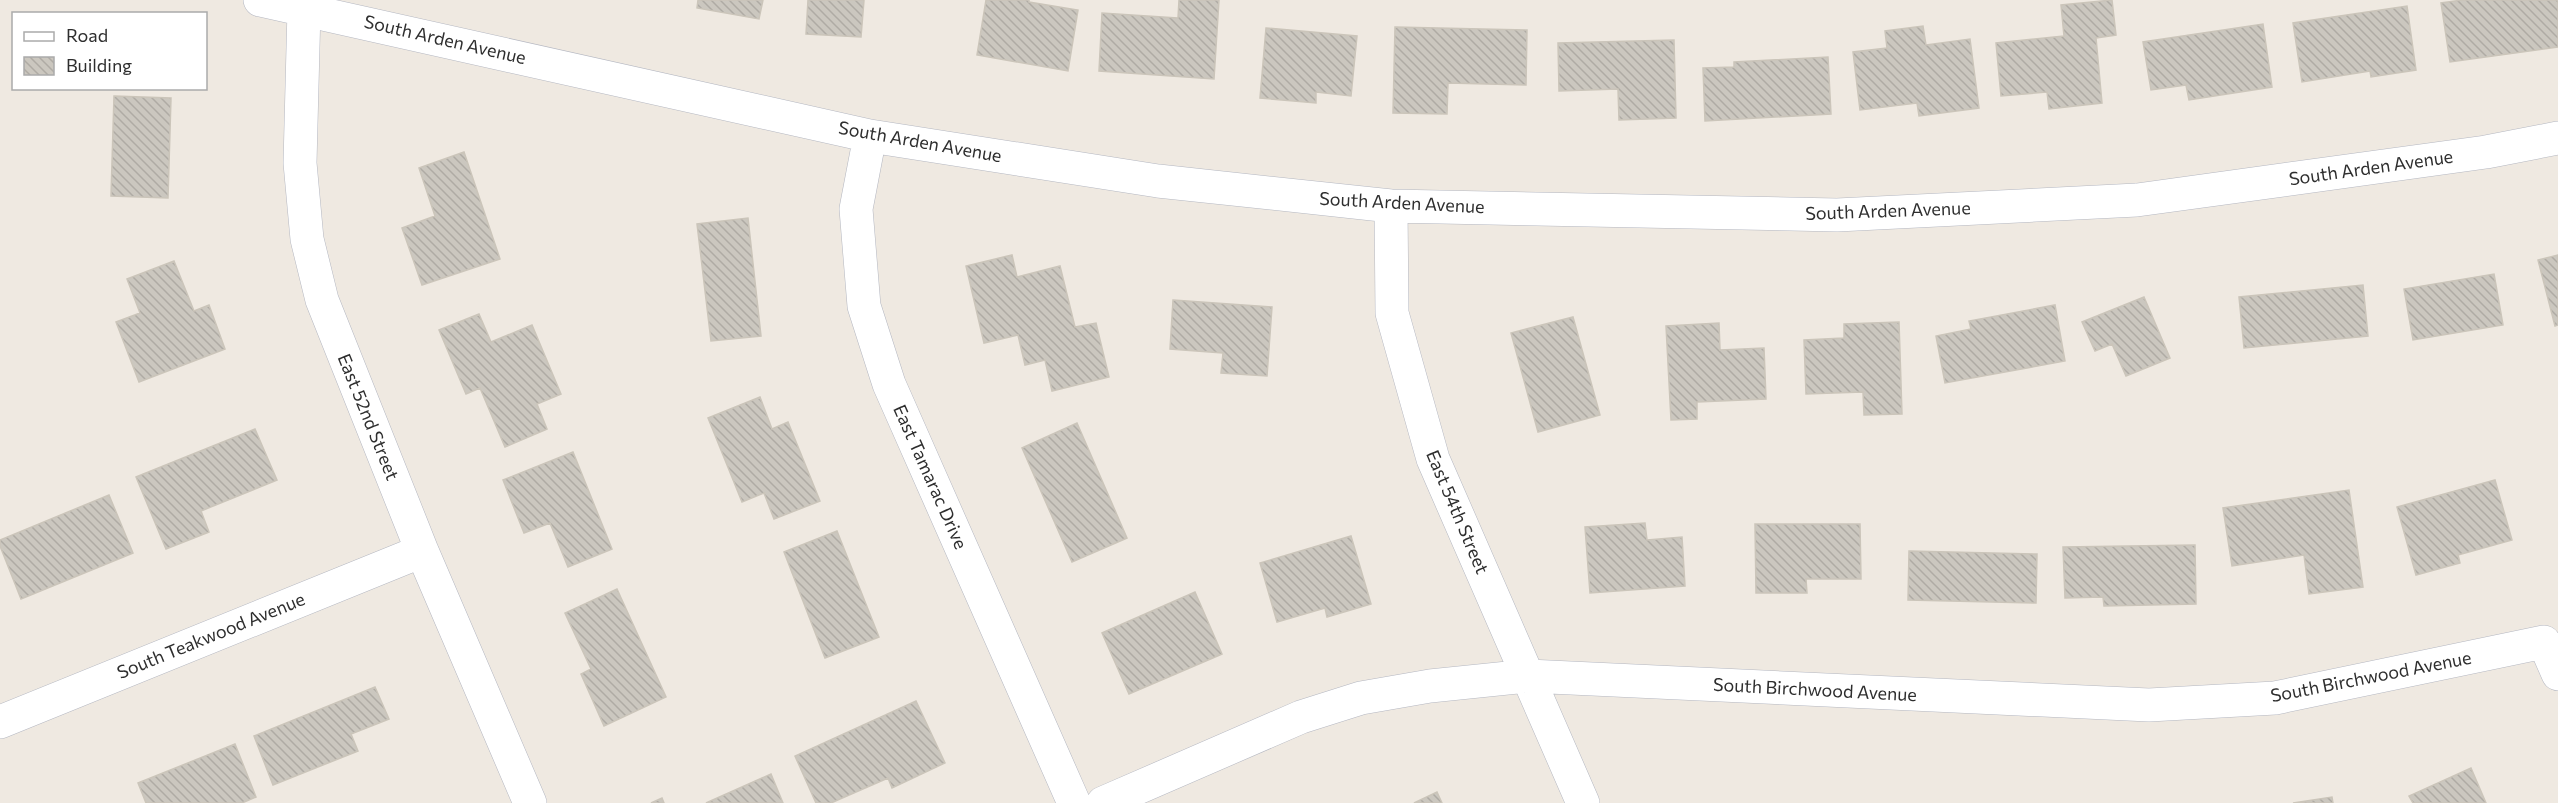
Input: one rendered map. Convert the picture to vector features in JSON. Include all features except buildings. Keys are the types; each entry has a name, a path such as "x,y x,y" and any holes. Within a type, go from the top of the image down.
{"street":[{"name":"South Arden Avenue","path":"260,0 870,136 1158,181 1390,206 1837,215 2138,200 2486,152 2558,138"},
{"name":"East 52nd Street","path":"304,9 300,163 307,239 322,300 422,552 530,803"},
{"name":"East Tamarac Drive","path":"870,136 856,208 864,306 889,384 1074,803"},
{"name":"East 54th Street","path":"1390,206 1392,313 1433,459 1582,803"},
{"name":"South Teakwood Avenue","path":"0,722 422,552"},
{"name":"South Birchwood Avenue","path":"1103,803 1301,717 1361,698 1430,686 1528,676 2149,705 2276,698 2544,642 2558,674"}]}
